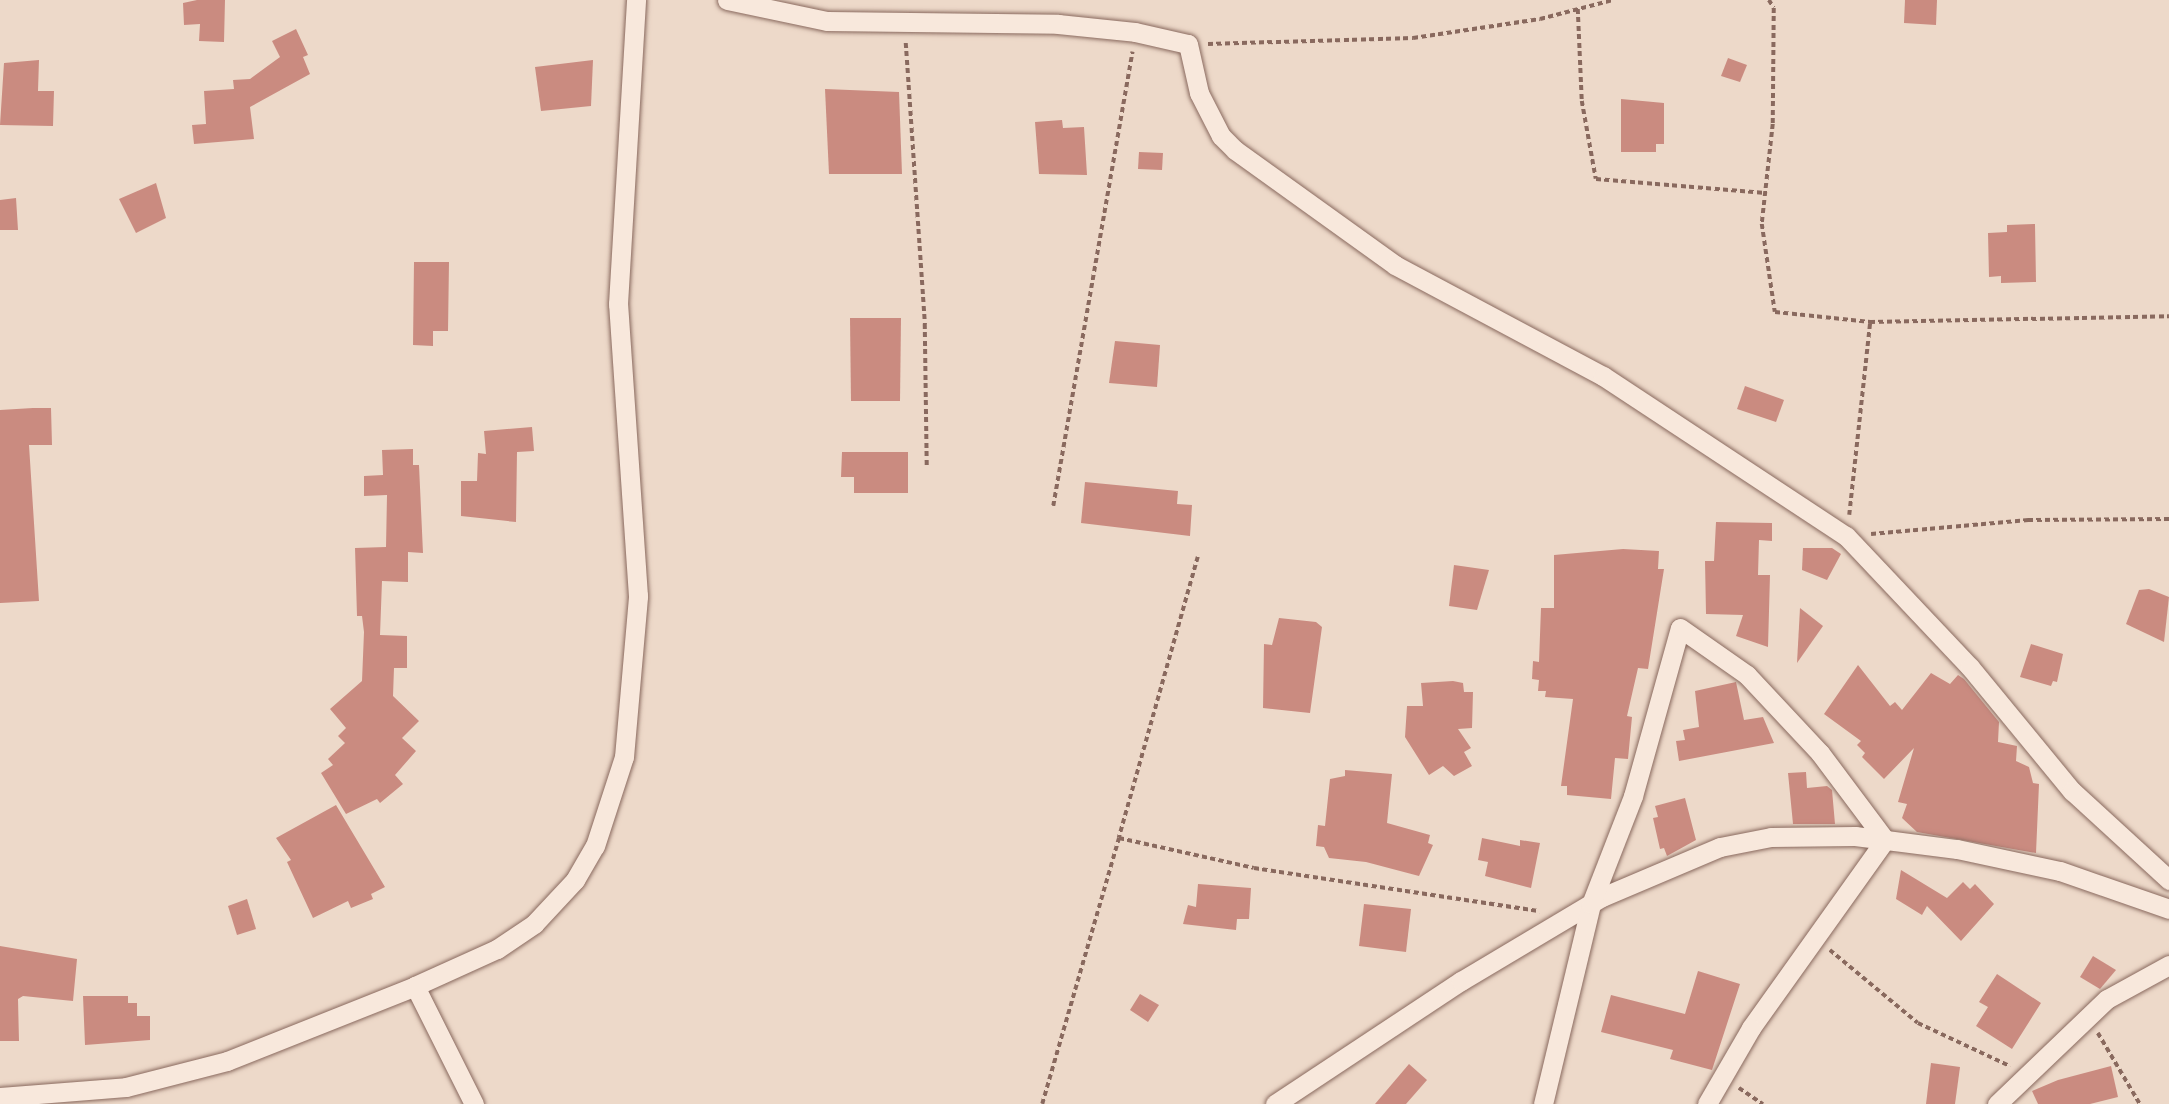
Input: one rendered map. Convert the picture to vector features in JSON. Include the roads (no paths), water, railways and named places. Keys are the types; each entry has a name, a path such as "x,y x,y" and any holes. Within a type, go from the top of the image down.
{"street":[{"path":"0,1097 126,1087 226,1061 415,986 497,949 534,924 575,880 595,846 624,757 638,596 618,304 636,0"},
{"path":"727,0 827,21 1058,24 1135,32 1188,44 1199,93 1221,136 1235,150 1395,265 1603,376 1846,536 1970,667 2072,791 2169,880"},
{"path":"1544,1104 1591,904 1633,796 1680,628 1746,675 1821,753 1885,840"},
{"path":"1275,1104 1461,981 1569,916 1720,847 1771,837 1885,840 1957,849 2060,871 2169,909"},
{"path":"1707,1104 1721,1077 1885,840"},
{"path":"1997,1104 2025,1073 2107,999 2169,965"},
{"path":"415,986 474,1104"}]}
